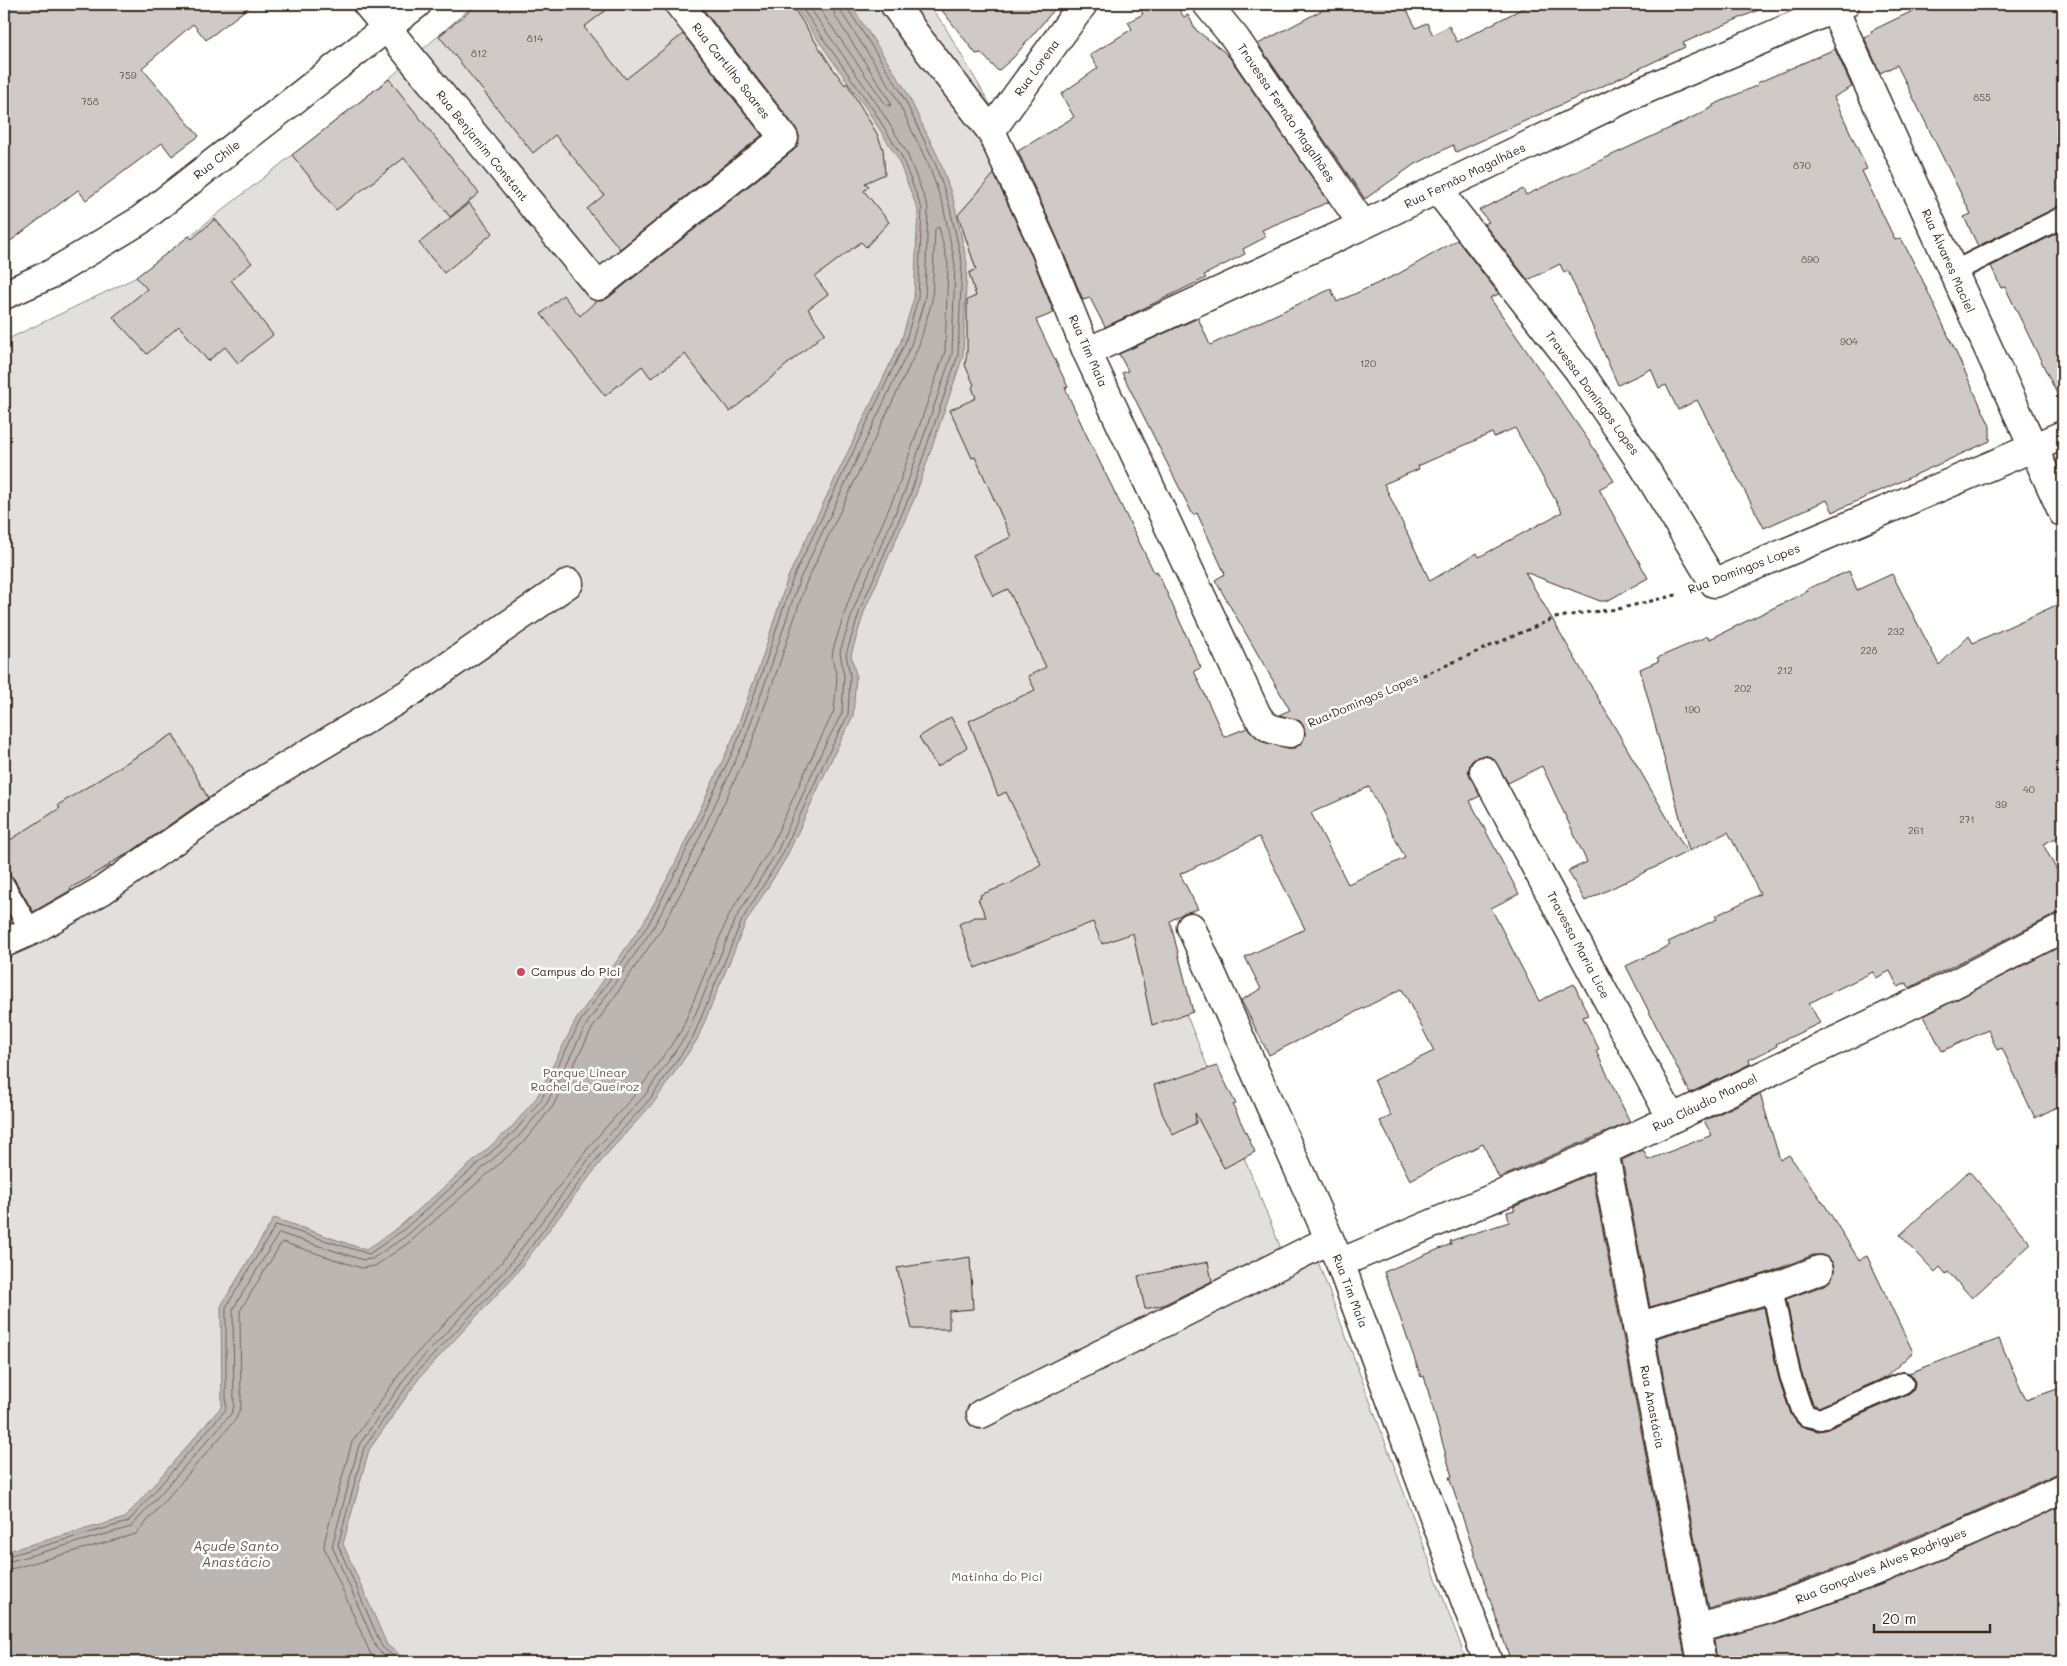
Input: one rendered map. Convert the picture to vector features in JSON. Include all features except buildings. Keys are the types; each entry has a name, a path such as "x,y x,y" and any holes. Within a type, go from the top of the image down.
{"street":[{"name":"Rua Benjamim Constant","path":"367,4 598,286"},
{"name":"Rua Chile","path":"4,295 51,274 139,221 417,4"},
{"name":"Rua Cartilho Soares","path":"598,286 784,138 679,4"},
{"name":"Rua Tim Maia","path":"894,4 991,131 1044,246 1087,352 1256,713 1262,724 1275,730 1290,733"},
{"name":"Rua Lorena","path":"991,131 1082,4"},
{"name":"Travessa Fernão Magalhães","path":"1207,4 1235,38 1363,224"},
{"name":"Rua Fernão Magalhães","path":"1087,352 1437,190 1628,97 1839,6"},
{"name":"Rua Álvares Maciel","path":"1839,6 1953,272 2063,513"},
{"name":"Travessa Domingos Lopes","path":"1437,190 1579,371 1643,465 1714,583"},
{"name":"Rua Domingos Lopes","path":"1714,583 2063,435"},
{"path":"4,943 30,931 103,890 250,788 411,692 569,583"},
{"name":"Travessa Maria Lice","path":"1484,771 1672,1119"},
{"name":"Rua Tim Maia","path":"1191,927 1335,1251 1488,1662"},
{"name":"Rua Cláudio Manoel","path":"981,1414 1335,1251 1604,1151 1946,988 2063,928"},
{"name":"Rua Anastácia","path":"1604,1151 1694,1629 1702,1662"},
{"path":"1637,1327 1772,1288 1819,1270"},
{"name":"Rua Gonçalves Alves Rodrigues","path":"1694,1629 1792,1602 2032,1504 2063,1488"}],"lane":[{"path":"1953,272 2063,217"},
{"path":"4,885 30,931"},
{"path":"1772,1288 1790,1375 1802,1410 1807,1416 1820,1419 1903,1383"}],"path":[{"name":"Rua Domingos Lopes","path":"1290,733 1555,618 1618,609 1655,601 1714,583"}],"green space":[{"name":"Parque Linear Rachel de Queiroz","path":"475,4 928,4 944,25 991,106 1008,151 1067,605 1082,756 1290,1271 1316,1256 1467,1662 4,1662 4,341 139,276 386,81"}],"water":[{"name":"Açude Santo Anastácio","path":"793,4 850,4 904,87 940,161 954,202 967,263 963,356 915,497 865,609 851,655 856,675 853,716 786,858 746,922 697,1040 654,1102 606,1155 514,1276 420,1377 369,1450 343,1544 387,1645 409,1662 4,1662 4,1552 125,1518 222,1406 221,1306 274,1218 366,1250 399,1227 511,1128 537,1097 576,1020 644,922 673,868 733,738 761,662 788,577 901,341 914,298 918,210 897,157 868,111"}],"place":[{"name":"Campus do Pici","path":"521,972"}],"park label":[{"name":"Matinha do Pici","path":"997,1577"}]}
